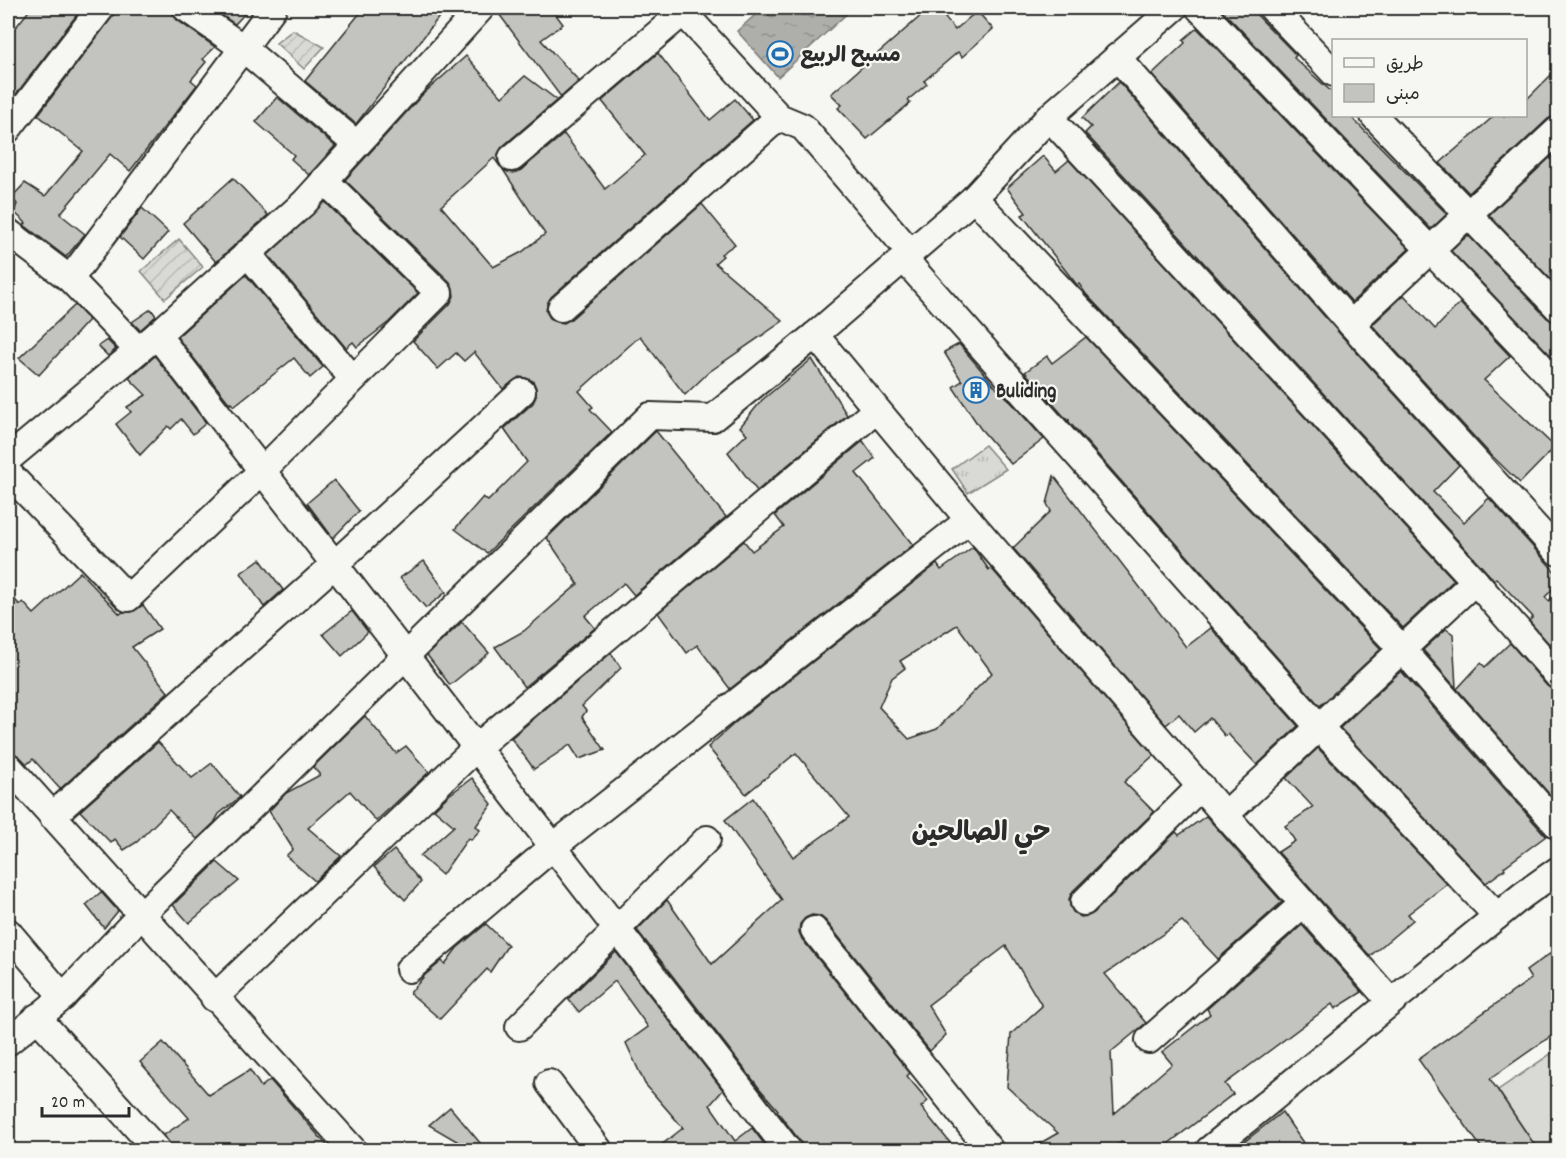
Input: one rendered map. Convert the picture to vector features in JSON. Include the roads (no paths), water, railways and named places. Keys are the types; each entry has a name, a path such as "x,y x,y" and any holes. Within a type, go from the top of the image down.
{"street":[{"path":"8,129 101,8"},
{"path":"186,8 243,48 356,144"},
{"path":"70,279 273,8"},
{"path":"324,180 439,293 263,470 128,598 8,461 304,203 324,180 356,144 482,8"},
{"path":"8,1042 63,997 140,916 650,416 713,418 816,335 974,198 1048,117 1173,8"},
{"path":"1200,8 1558,384"},
{"path":"1272,8 1332,71"},
{"path":"512,158 685,10 779,117 803,127 907,256 1319,727 1497,916"},
{"path":"1117,57 1351,324 1558,552"},
{"path":"561,308 779,117"},
{"path":"1048,117 1475,581 1558,676"},
{"path":"1375,117 1558,306"},
{"path":"1351,324 1558,130"},
{"path":"974,198 1402,649 1558,826"},
{"path":"8,232 147,342 263,470 788,1150"},
{"path":"247,253 353,379"},
{"path":"816,335 969,520 1391,1002"},
{"path":"52,816 335,564 522,392"},
{"path":"214,998 477,747 876,410"},
{"path":"409,969 554,846 969,520"},
{"path":"1225,815 1475,581"},
{"path":"8,766 140,916 353,1150"},
{"path":"1084,902 1201,786"},
{"path":"519,1027 707,839"},
{"path":"1209,1150 1497,916 1558,870"},
{"path":"1149,1040 1304,903"},
{"path":"814,930 990,1150"},
{"path":"8,932 63,997"},
{"path":"37,1017 158,1150"},
{"path":"549,1083 600,1150"}],"water":[{"name":"مسبح الربيع","path":"763,8 853,8 778,77 737,31"}],"place":[{"name":"مسبح الربيع","path":"780,54"},
{"name":"Buliding","path":"976,390"}],"district":[{"name":"حي الصالحين","path":"981,831"}]}
